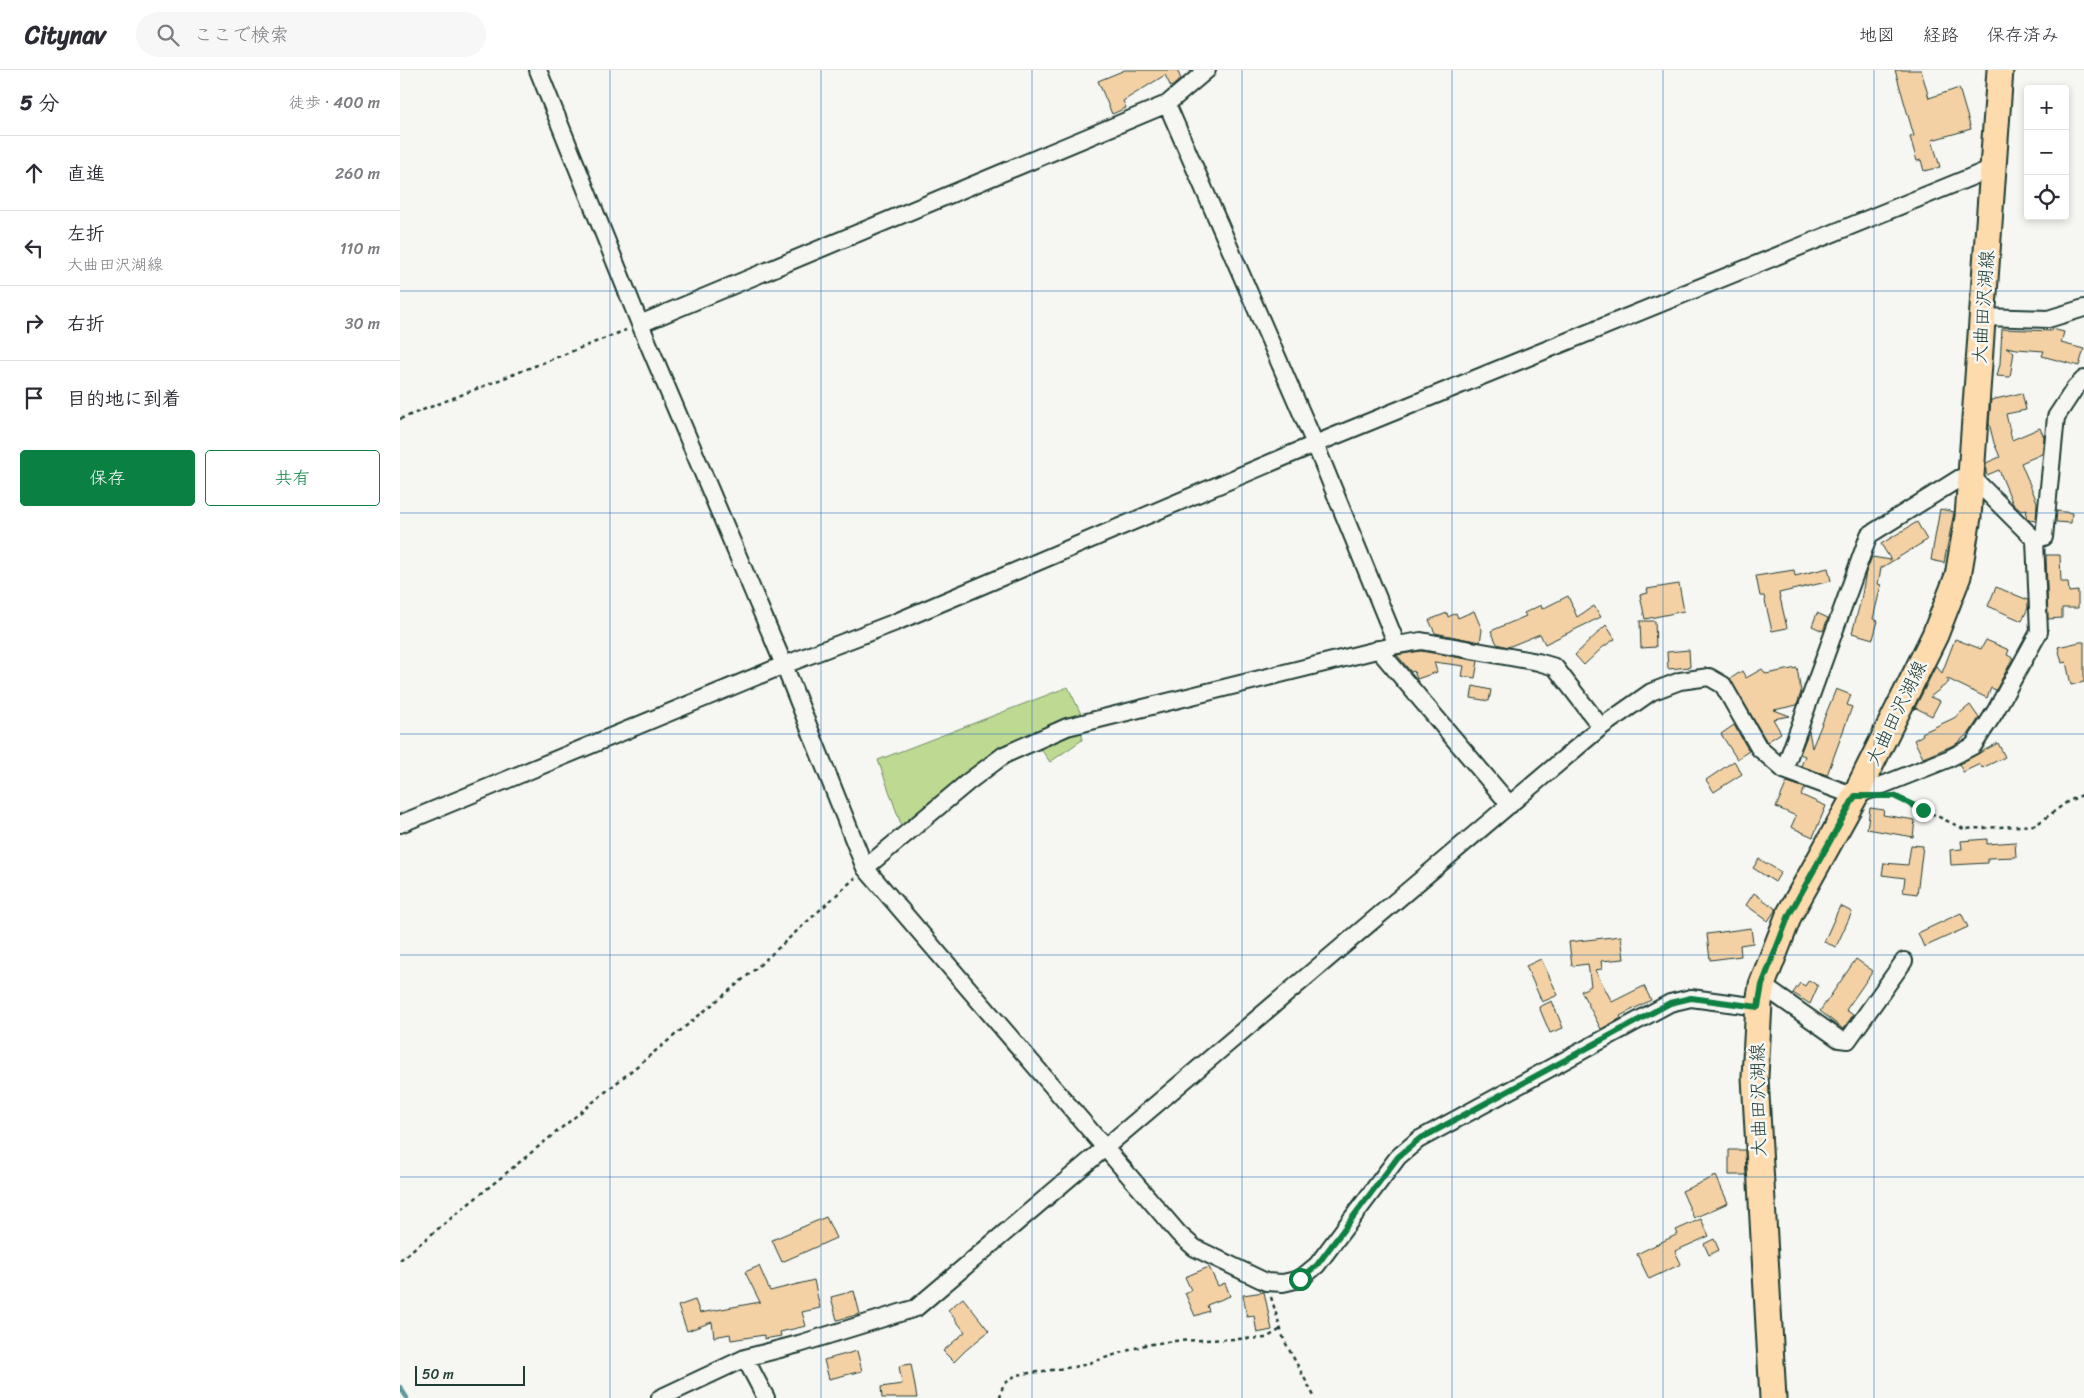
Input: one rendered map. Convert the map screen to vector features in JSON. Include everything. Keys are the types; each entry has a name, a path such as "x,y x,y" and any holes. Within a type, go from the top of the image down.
{"main road":[{"name":"大曲田沢湖線","path":"1773,1398 1755,1077 1760,996 1789,915 1855,796 1935,634 1958,576 1968,518 2000,70"}],"street":[{"path":"538,70 640,324 784,664 865,868 1105,1149 1179,1234 1195,1248 1266,1282 1283,1283 1300,1279 1317,1265 1398,1157 1418,1140 1670,1003 1691,998 1760,996 1839,1039 1848,1040 1904,961"},
{"path":"640,324 1167,104 1207,70"},
{"path":"1167,104 1315,444 1397,644"},
{"path":"400,824 784,664 905,618 1315,444 1993,168"},
{"path":"1981,317 2048,319 2084,308"},
{"path":"2035,540 2044,537 2056,417 2075,388 2084,379"},
{"path":"660,1398 745,1358 799,1344 916,1308 1602,727 1651,692 1680,681 1709,677 1722,685 1759,748 1784,770 1855,796 1948,759 1973,746 1995,712 2039,632 2035,540 1971,476 1960,478 1869,535 1784,770"},
{"path":"865,868 1004,755 1067,727 1397,644 1421,641 1538,662 1555,667 1602,727"},
{"path":"1378,649 1510,805"},
{"path":"745,1358 766,1398"}],"path":[{"path":"400,419 640,324"},
{"path":"1894,796 1964,829 2036,825 2068,802 2084,794"},
{"path":"400,1260 752,972 865,868"},
{"path":"1266,1282 1284,1340 1315,1398"},
{"path":"1000,1398 1002,1385 1016,1375 1080,1366 1144,1345 1173,1341 1266,1338 1280,1329"}],"green space":[{"path":"1068,687 1083,718 1082,740 1050,762 1038,745 1010,757 902,827 878,760"}],"building":[{"path":"1125,70 1177,70 1181,79 1171,87 1165,75 1123,101 1126,108 1112,114 1098,81"},
{"path":"1895,70 1921,70 1929,98 1959,88 1971,129 1932,140 1940,167 1924,171 1921,160 1917,161 1910,137 1914,136"},
{"path":"2002,329 2051,331 2052,329 2064,332 2061,343 2084,349 2079,366 2042,356 2044,351 2006,347 2014,352 2010,377 1997,376 2000,364"},
{"path":"2022,393 2026,410 2006,414 2012,440 2040,428 2044,437 2042,454 2021,463 2037,502 2036,521 2029,520 2026,517 2027,509 2021,511 2013,504 1999,470 1987,475 1986,472 1986,463 2000,457 1989,423 1991,400"},
{"path":"1940,509 1954,512 1944,563 1931,560"},
{"path":"2057,511 2072,513 2071,523 2056,522"},
{"path":"1917,522 1927,540 1881,568 1878,584 1881,585 1873,619 1878,621 1873,639 1852,633 1866,572 1872,557 1891,560 1881,544"},
{"path":"2046,555 2060,555 2061,582 2068,582 2069,592 2078,591 2078,608 2062,608 2062,618 2048,619"},
{"path":"1828,568 1831,581 1779,593 1787,628 1772,631 1764,596 1760,596 1756,576 1794,570 1795,576"},
{"path":"1679,584 1684,611 1645,619 1640,595 1648,593 1647,589"},
{"path":"1996,587 2028,600 2028,608 2022,621 1988,606"},
{"path":"1568,596 1577,617 1594,606 1601,617 1545,644 1540,634 1508,647 1497,644 1491,631 1526,616 1524,613 1541,605 1542,609"},
{"path":"1474,611 1482,630 1480,642 1435,633 1429,620 1447,613 1448,617 1456,613 1458,618"},
{"path":"1817,613 1828,618 1823,631 1812,626"},
{"path":"1640,621 1655,621 1656,647 1641,648"},
{"path":"1606,625 1615,639 1603,647 1584,665 1575,655"},
{"path":"1955,639 1981,649 1986,640 2009,650 2007,655 2013,658 1996,690 1991,688 1987,698 1946,678 1949,682 1930,697 1940,701 1932,716 1916,708 1914,710 1936,666 1942,673"},
{"path":"2084,642 2084,682 2071,685 2066,662 2062,663 2058,647"},
{"path":"1689,650 1690,667 1668,669 1667,652"},
{"path":"1421,651 1478,661 1475,678 1462,676 1464,666 1434,662 1437,672 1417,679 1414,671 1411,672 1397,655"},
{"path":"1797,668 1801,692 1797,705 1774,710 1790,716 1773,719 1781,733 1767,742 1730,679 1742,671 1746,678 1762,669 1766,674"},
{"path":"1473,686 1491,690 1489,701 1471,698"},
{"path":"1836,689 1851,695 1847,705 1852,707 1827,775 1801,766 1805,756 1800,754 1809,731 1812,748"},
{"path":"1970,705 1979,718 1970,732 1956,744 1923,758 1914,740 1923,735 1922,733 1954,718"},
{"path":"1734,725 1749,751 1737,759 1721,734"},
{"path":"1998,743 2005,757 1982,768 1980,764 1963,772 1959,764"},
{"path":"1734,761 1742,774 1714,792 1706,780"},
{"path":"1787,782 1805,788 1801,795 1826,806 1813,837 1791,827 1796,816 1776,807"},
{"path":"1870,808 1884,810 1883,815 1915,820 1913,837 1867,829"},
{"path":"1987,839 1987,844 2015,842 2016,857 1988,858 1988,863 1951,865 1950,850 1962,849 1961,841"},
{"path":"1911,845 1923,846 1917,894 1903,892 1905,878 1882,875 1884,863 1908,865"},
{"path":"1759,859 1781,872 1775,882 1753,868"},
{"path":"1754,893 1776,909 1768,921 1746,905"},
{"path":"1840,906 1852,912 1836,947 1824,942"},
{"path":"1961,913 1968,927 1924,947 1918,933"},
{"path":"1751,928 1753,943 1740,945 1741,956 1710,960 1707,934"},
{"path":"1621,936 1624,959 1601,961 1602,969 1595,970 1612,1002 1644,986 1651,1000 1620,1016 1621,1018 1601,1029 1581,991 1591,986 1588,964 1572,966 1569,942"},
{"path":"1541,959 1558,995 1542,1002 1526,966"},
{"path":"1856,959 1873,971 1846,1010 1853,1015 1843,1029 1820,1011"},
{"path":"1809,980 1818,986 1810,1004 1793,993 1800,983 1805,986"},
{"path":"1552,1001 1563,1028 1550,1033 1539,1007"},
{"path":"1729,1150 1745,1150 1746,1175 1729,1175"},
{"path":"1716,1176 1728,1203 1694,1218 1682,1191"},
{"path":"826,1217 836,1238 782,1262 772,1240"},
{"path":"1701,1219 1709,1236 1675,1251 1681,1264 1649,1279 1637,1254 1678,1234 1676,1230"},
{"path":"1714,1239 1719,1250 1709,1255 1704,1244"},
{"path":"759,1266 770,1291 814,1280 820,1308 802,1312 806,1326 780,1332 781,1336 764,1339 764,1335 731,1340 730,1334 714,1337 712,1322 687,1331 678,1306 695,1300 700,1313 760,1302 745,1272"},
{"path":"1209,1267 1218,1286 1225,1283 1230,1296 1207,1305 1209,1311 1195,1316 1185,1293 1191,1290 1185,1277"},
{"path":"854,1291 860,1314 837,1320 831,1297"},
{"path":"1264,1292 1272,1330 1257,1333 1254,1316 1247,1317 1243,1295"},
{"path":"963,1298 989,1331 954,1362 943,1351 965,1332 948,1310"},
{"path":"857,1351 862,1371 829,1379 824,1360"},
{"path":"911,1364 917,1398 882,1398 881,1387 902,1384 899,1366"}],"waterway":[{"path":"400,1387 407,1398"}],"route":[{"path":"1300,1279 1317,1265 1398,1157 1418,1140 1670,1003 1691,998 1758,1007 1762,985 1789,915 1855,796 1894,796 1923,810"}]}
